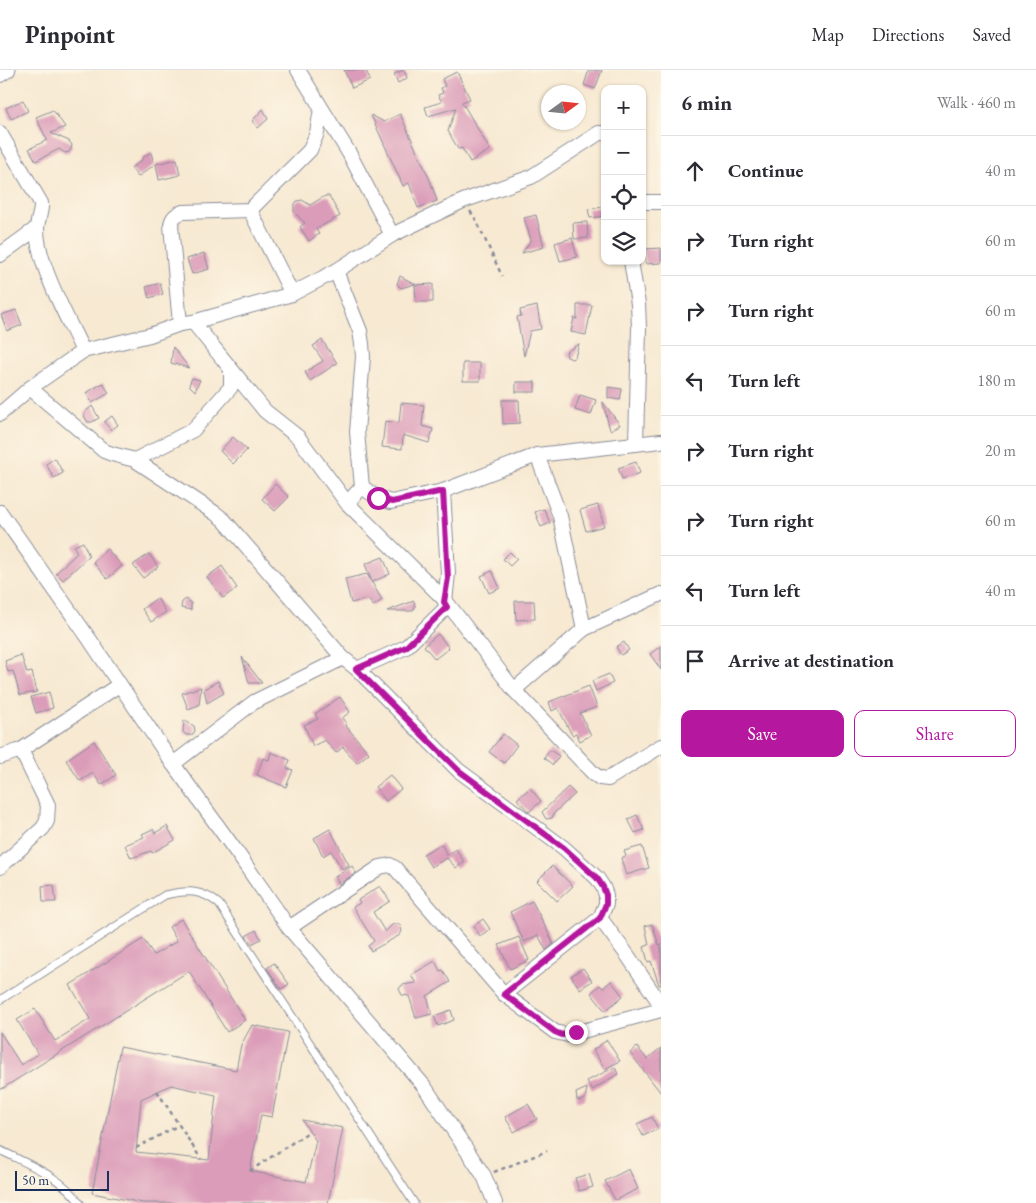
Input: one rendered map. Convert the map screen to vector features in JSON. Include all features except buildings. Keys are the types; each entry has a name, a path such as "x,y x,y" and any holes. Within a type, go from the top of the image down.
{"street":[{"path":"0,75 8,70"},
{"path":"298,70 349,153 392,236"},
{"path":"321,109 317,133 310,150 250,210 183,212 177,214 172,219 171,225 186,323 265,411 298,437 347,503 445,600 514,690 594,774 600,778 608,779 661,746"},
{"path":"0,133 41,203 41,211 36,228 44,266 83,351"},
{"path":"0,414 30,388 83,351 150,335 186,323 292,294 336,271 392,236 463,201 531,177 601,133"},
{"path":"646,202 661,202"},
{"path":"250,210 292,294"},
{"path":"0,254 36,228"},
{"path":"632,265 638,304 639,327 636,444"},
{"path":"336,271 360,331 363,357 357,432 362,487 347,503"},
{"path":"135,460 193,430 231,387 231,371"},
{"path":"30,388 104,451 135,460 224,520 343,658 458,770 564,848 597,878 606,895 606,904 600,918 504,994"},
{"path":"362,487 378,498 392,502 443,491 537,455 661,441"},
{"path":"537,455 562,524 584,629"},
{"path":"356,669 406,647 447,607 445,600 448,578 443,491"},
{"path":"0,512 90,640 173,764 289,928 424,1086 484,1176 495,1203"},
{"path":"0,539 14,534"},
{"path":"514,690 584,629 661,594"},
{"path":"173,764 254,702 343,658"},
{"path":"0,756 21,750 120,685"},
{"path":"0,867 44,828 49,813 48,805 21,750"},
{"path":"289,928 380,867 390,865 395,868 504,994 555,1032 568,1035 661,1010"},
{"path":"600,918 661,1005"}],"lane":[{"path":"0,1000 165,896 191,891 210,896 219,904 414,1203"},
{"path":"0,1150 55,1178 66,1186 80,1203"}],"path":[{"path":"463,201 476,220 502,276"},
{"path":"158,1091 201,1159"},
{"path":"136,1148 179,1125"},
{"path":"250,1171 307,1133"},
{"path":"484,1176 547,1151"}],"route":[{"path":"378,498 392,502 443,491 448,578 444,602 447,607 406,647 356,669 458,770 564,848 597,878 603,887 606,895 606,904 600,918 504,994 555,1032 562,1035 576,1032"}]}
